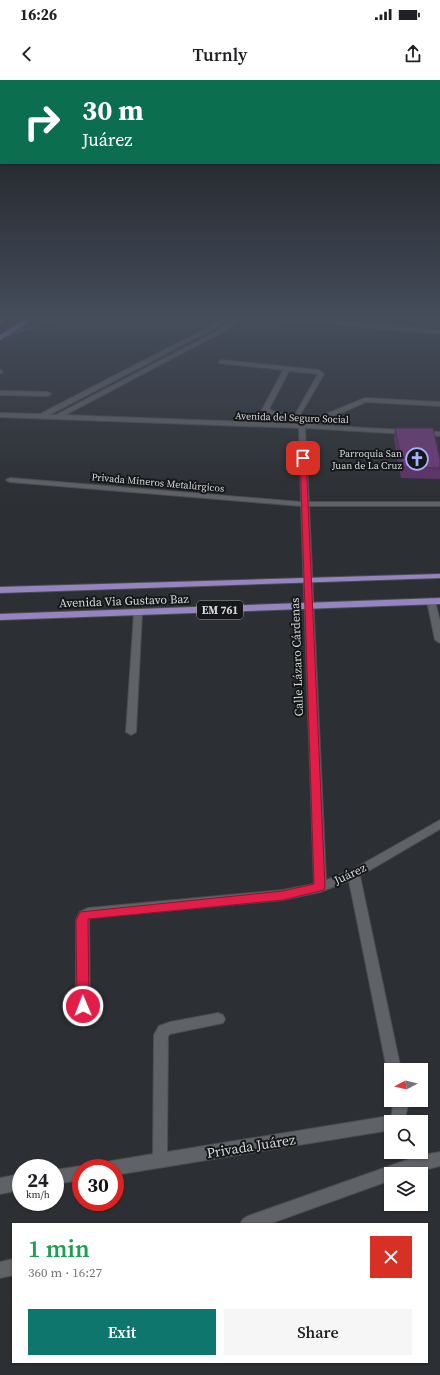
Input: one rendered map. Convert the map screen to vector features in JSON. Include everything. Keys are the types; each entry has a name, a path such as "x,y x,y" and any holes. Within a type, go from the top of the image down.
{"main road":[{"name":"Avenida Via Gustavo Baz","path":"0,590 440,576"},
{"name":"Avenida Via Gustavo Baz","path":"0,617 440,601"}],"street":[{"path":"40,417 116,377"},
{"path":"56,418 133,377"},
{"path":"282,377 265,410 269,413 292,415 298,414 319,377"},
{"path":"0,394 48,394"},
{"path":"302,426 316,422 366,400 440,404"},
{"path":"275,426 282,414"},
{"name":"Avenida del Seguro Social","path":"0,415 302,426 440,434"},
{"name":"Calle Lázaro Cárdenas","path":"302,426 320,887"},
{"name":"Privada Mineros Metalúrgicos","path":"10,480 304,504 440,504"},
{"path":"430,601 440,640"},
{"path":"131,732 138,612"},
{"name":"Juárez","path":"83,1020 82,920 84,915 283,895 320,887 354,874 440,824"},
{"path":"354,874 393,1063"},
{"path":"160,1160 161,1035 164,1030 170,1028 218,1020"},
{"name":"Privada Juárez","path":"124,1166 384,1123"},
{"path":"251,1223 418,1163 440,1159"},
{"path":"0,1186 12,1184"},
{"path":"0,1270 12,1267"}],"building":[{"name":"Parroquia San Juan de La Cruz","path":"395,428 433,428 440,459 440,468 403,467"}],"place":[{"name":"Parroquia San Juan de La Cruz","path":"417,459"}],"route":[{"path":"83,1006 82,920 84,915 88,913 283,895 320,887 303,458"}]}
